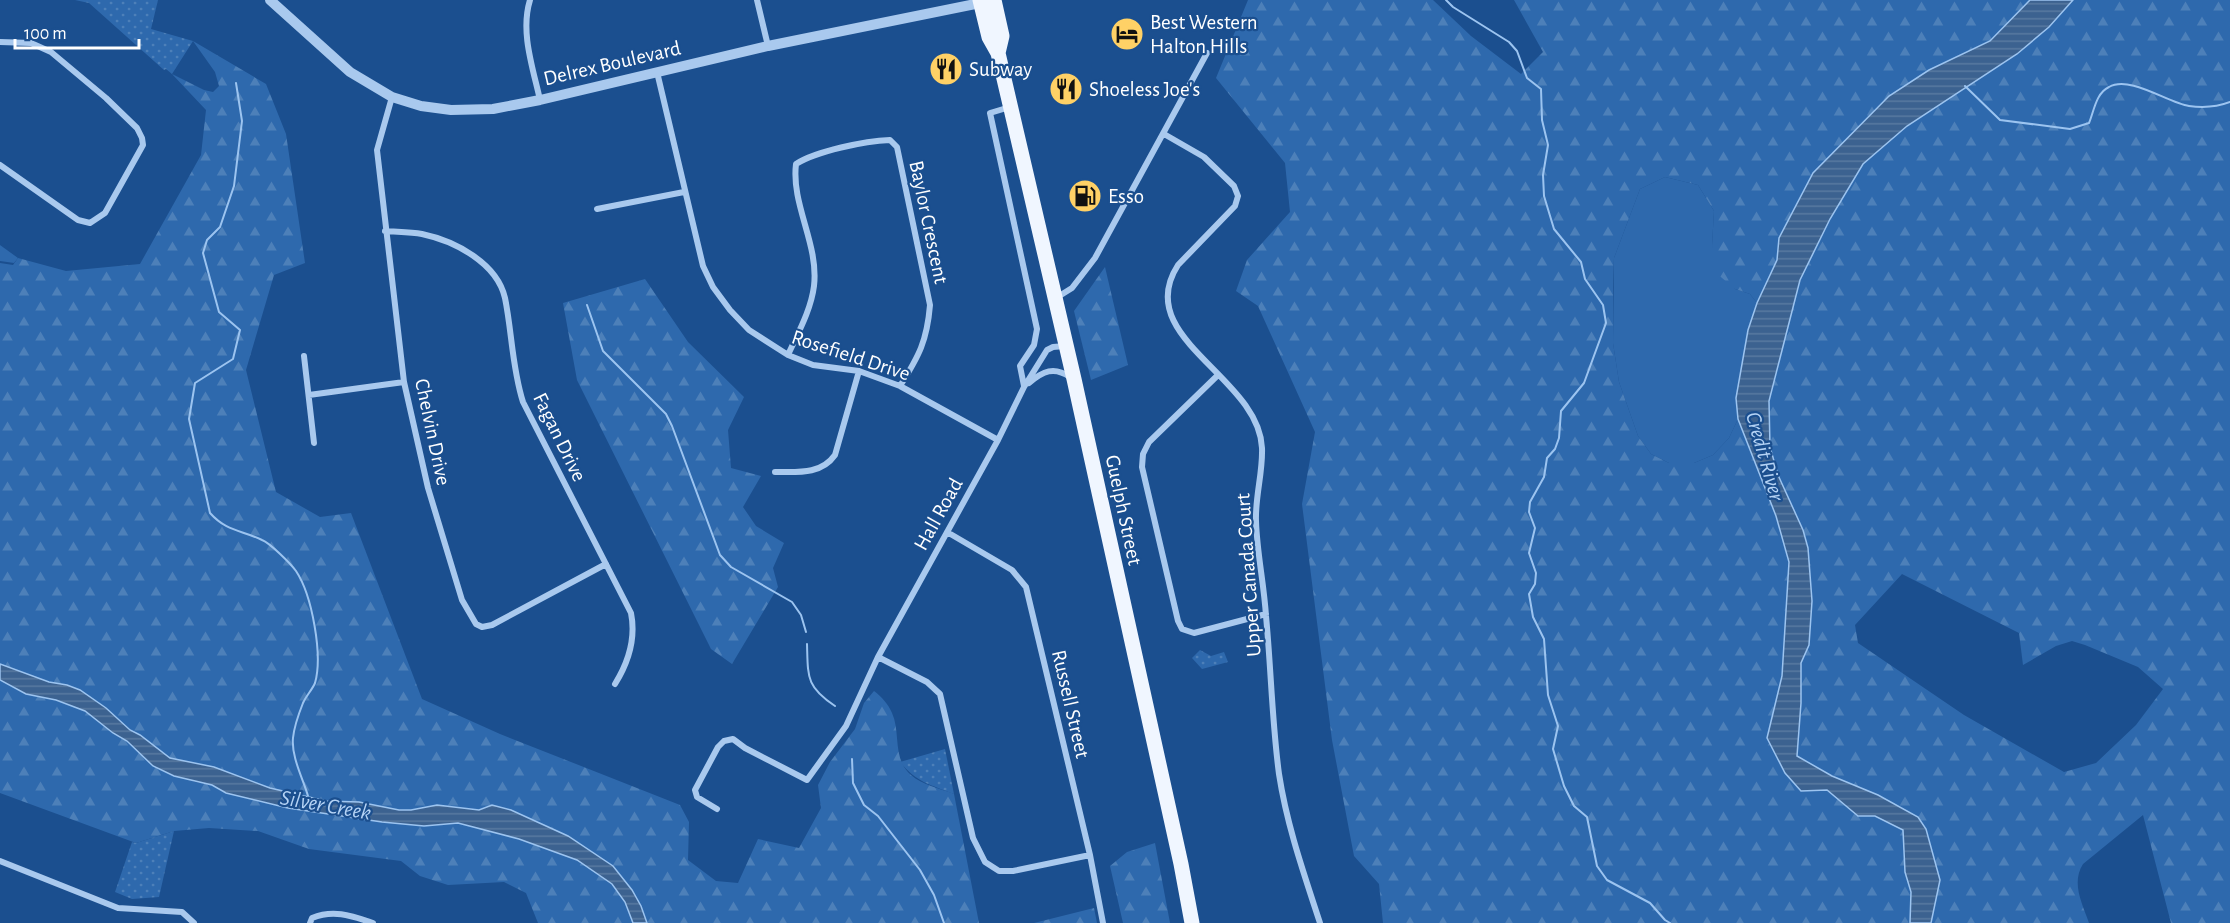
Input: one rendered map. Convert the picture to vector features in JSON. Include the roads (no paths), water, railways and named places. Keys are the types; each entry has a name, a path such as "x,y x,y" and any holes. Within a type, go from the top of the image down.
{"main road":[{"name":"Guelph Street","path":"987,1 990,37 998,53 1074,379 1192,923"}],"street":[{"name":"Delrex Boulevard","path":"270,0 350,72 392,97 421,106 451,110 493,109 540,100 768,46 987,1"},
{"path":"530,0 527,40 540,100"},
{"path":"757,0 768,46"},
{"path":"0,42 31,44 51,52 106,98 137,128 143,145 105,213 90,223 78,220 0,165"},
{"path":"1055,298 1072,288 1095,258 1207,53"},
{"name":"Rosefield Drive","path":"657,72 703,266 713,287 730,310 749,330 788,355 813,365 859,371 900,386 998,440"},
{"name":"Chelvin Drive","path":"392,97 377,150 404,382 428,489 462,600 476,624 482,627 492,625 606,564"},
{"name":"Hall Road","path":"1011,107 990,113 1037,329 1034,345 1020,366 1024,387"},
{"name":"Upper Canada Court","path":"1164,134 1204,157 1234,186 1237,192 1235,206 1172,274 1167,292 1169,310 1176,327 1244,401 1256,423 1259,435 1262,448 1256,521 1280,775 1292,838 1320,923"},
{"name":"Baylor Crescent","path":"788,355 811,304 814,285 813,259 794,180 796,164 807,157 875,141 890,140 897,147 930,305 928,329 917,358 900,386"},
{"path":"597,209 684,192"},
{"name":"Fagan Drive","path":"385,231 423,234 462,249 486,264 498,279 505,297 518,387 523,402 631,613 634,629 625,668 615,684"},
{"name":"Hall Road","path":"717,809 697,797 695,790 718,747 724,741 733,739 745,748 807,780 846,726 878,657 998,440 1024,387 1047,350 1066,346"},
{"path":"304,356 314,443"},
{"path":"1024,387 1039,375 1050,370 1062,372 1074,379"},
{"path":"775,472 815,471 830,463 835,455 859,371"},
{"path":"1218,375 1149,442 1143,454 1142,467 1182,629 1194,633 1266,614"},
{"path":"309,395 404,382"},
{"name":"Russell Street","path":"947,532 1012,570 1026,587 1104,923"},
{"path":"878,657 927,682 940,694 973,838 985,862 999,871 1014,871 1090,855"},
{"path":"0,861 118,908 182,912 194,923"},
{"path":"310,923 312,918 322,914 340,913 373,923"}],"water":[{"name":"Credit River","path":"2030,0 2073,0 2049,27 2017,54 1907,126 1863,164 1830,219 1800,280 1769,401 1770,447 1778,475 1803,530 1808,548 1812,601 1809,645 1801,663 1797,756 1832,776 1878,795 1918,817 1926,829 1940,880 1931,923 1910,923 1911,892 1905,872 1903,830 1875,816 1858,816 1827,790 1801,791 1785,773 1767,738 1782,676 1789,562 1776,516 1738,419 1736,398 1748,330 1757,303 1777,260 1779,238 1813,173 1889,96 1929,70 1990,41"},
{"name":"Silver Creek","path":"0,664 49,682 80,690 170,758 214,767 270,788 326,801 359,802 399,810 437,805 479,810 492,805 511,810 568,836 613,866 632,890 647,923 633,923 625,902 612,884 577,860 519,839 458,823 424,826 288,808 226,793 212,785 174,776 153,766 127,741 85,711 56,700 26,694 0,680"}],"waterway":[{"path":"1446,0 1453,7 1509,42 1517,51 1527,78 1541,89 1542,120 1548,145 1543,175 1544,196 1554,229 1581,262 1585,279 1603,305 1606,323 1584,383 1561,411 1559,438 1555,449 1547,458 1544,477 1530,502 1529,512 1535,528 1529,553 1536,573 1535,584 1529,594 1533,617 1544,639 1548,695 1558,726 1553,749 1564,786 1574,806 1587,817 1597,866 1607,880 1650,903 1670,923"},
{"name":"Silver Creek","path":"236,83 242,121 234,186 220,227 207,240 203,253 219,312 240,330 233,359 195,383 189,419 210,513 222,524 262,540 275,549 296,571 307,595 317,642 317,671 315,683 304,700 298,716 293,745 308,796"},
{"path":"1965,86 2000,120 2070,129 2089,123 2101,93 2118,84 2138,87 2189,106 2210,107 2230,102"},
{"path":"587,305 603,351 666,414 720,555 731,567 792,602 801,615 806,632"},
{"path":"807,644 810,680 819,693 835,706"},
{"path":"852,759 853,783 864,805 878,816 920,870 934,895 944,923"}],"place":[{"name":"Best Western Halton Hills","path":"1127,34"},
{"name":"Subway","path":"946,69"},
{"name":"Shoeless Joe's","path":"1066,89"},
{"name":"Esso","path":"1085,196"}]}
